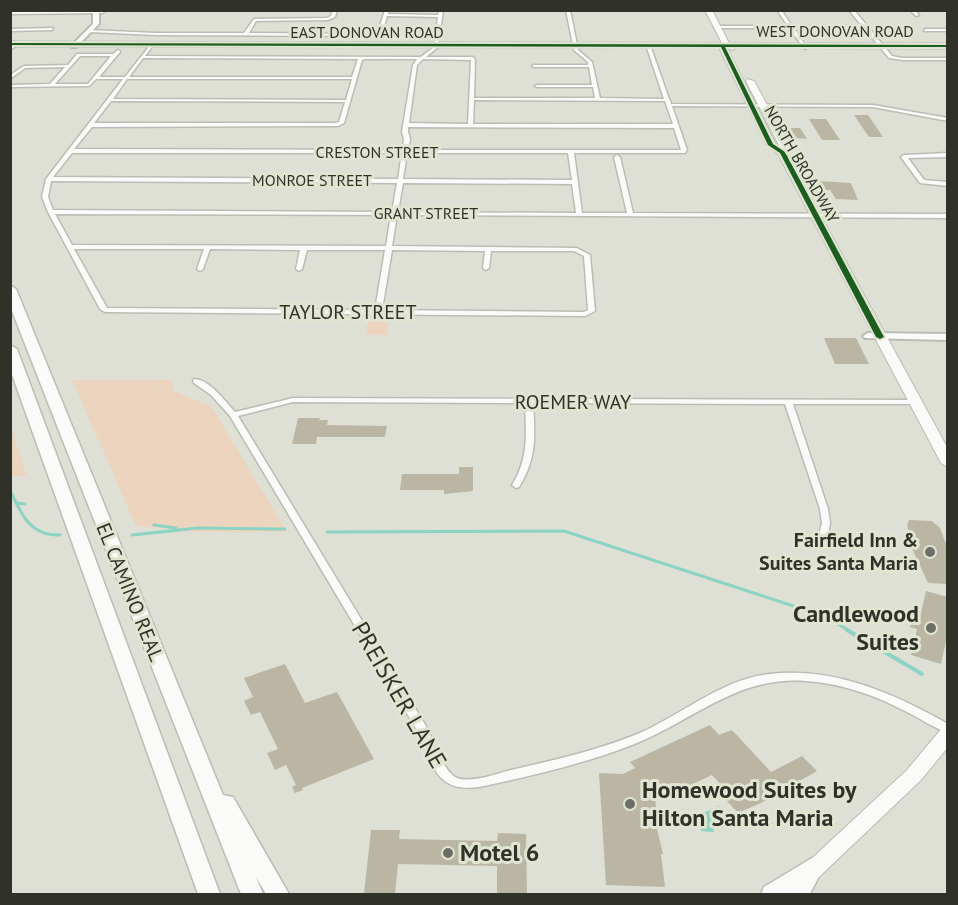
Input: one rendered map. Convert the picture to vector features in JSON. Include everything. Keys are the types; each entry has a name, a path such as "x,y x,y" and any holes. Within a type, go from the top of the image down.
{"highway":[{"name":"EL CAMINO REAL","path":"10,289 252,894"},
{"name":"EL CAMINO REAL","path":"10,349 208,894"},
{"path":"191,742 278,894"},
{"path":"772,894 812,868"},
{"path":"800,894 812,868"}],"main road":[{"name":"NORTH BROADWAY","path":"708,10 786,146 782,152"},
{"name":"EAST DONOVAN ROAD","path":"12,46 727,46"},
{"name":"NORTH BROADWAY","path":"727,46 771,145 782,152 816,215 874,337 915,402 948,463"},
{"name":"WEST DONOVAN ROAD","path":"727,46 948,47"},
{"path":"786,894 914,776 948,731"}],"street":[{"path":"246,34 255,20 330,19 335,10"},
{"path":"568,10 575,46 590,62 598,100"},
{"path":"779,10 805,47"},
{"path":"851,10 891,57 948,59"},
{"path":"912,10 917,15"},
{"path":"10,13 99,11 102,23 79,45"},
{"path":"92,32 378,34 386,13 441,13 437,46 415,65 406,125 405,152 378,312"},
{"path":"716,27 865,27"},
{"path":"10,30 52,29"},
{"path":"924,30 948,30"},
{"path":"189,45 196,34"},
{"path":"152,45 49,179 45,197 69,247 488,248 486,268"},
{"path":"406,125 676,126 648,46"},
{"path":"10,86 51,86 86,86 116,53 79,55 51,86"},
{"path":"142,57 451,58 473,60 470,125"},
{"path":"90,125 339,124 360,59 364,58"},
{"path":"10,78 24,67 69,66"},
{"path":"534,66 591,66"},
{"path":"96,77 353,78"},
{"path":"537,86 596,86"},
{"path":"472,99 598,100 752,106 878,106 948,120"},
{"path":"108,100 347,101"},
{"name":"CRESTON STREET","path":"70,151 683,152 676,126"},
{"path":"571,153 579,213"},
{"path":"948,155 904,156 920,180 925,183 948,184"},
{"path":"617,157 630,214"},
{"name":"MONROE STREET","path":"49,179 575,182"},
{"name":"GRANT STREET","path":"51,212 579,213 947,217"},
{"name":"TAYLOR STREET","path":"69,247 105,310 590,312 593,309 587,255 584,252 575,249 488,248"},
{"path":"200,268 208,247"},
{"path":"299,269 304,248"},
{"path":"874,337 948,337"},
{"name":"PREISKER LANE","path":"196,381 214,393 233,415 423,731 444,776 453,782 488,780 596,755 646,735 722,694 768,678 823,678 847,683 905,706 948,731"},
{"name":"ROEMER WAY","path":"233,415 293,400 915,402"},
{"path":"516,485 523,476 531,448 529,401"},
{"path":"788,402 824,508 826,523 821,546"}],"shaded area":[{"path":"366,315 394,315 389,318 387,335 366,335 368,321"},
{"path":"72,380 171,380 174,391 211,406 287,532 198,532 136,526"},
{"path":"11,427 27,476 11,476"}],"water":[{"path":"719,806 727,816 713,823 714,832 701,831 699,815"}],"building":[{"path":"854,115 868,115 883,137 869,137"},
{"path":"809,119 826,119 840,140 822,140"},
{"path":"788,128 800,128 807,139 787,137 783,131 790,131"},
{"path":"817,181 851,183 858,200 836,199 830,190 822,190"},
{"path":"824,338 856,338 869,364 835,364"},
{"path":"298,418 320,418 319,420 328,420 327,425 387,426 385,437 317,437 316,444 292,444"},
{"path":"459,467 473,467 473,491 444,494 444,490 400,490 402,474 459,474"},
{"name":"Fairfield Inn & Suites Santa Maria","path":"909,520 932,521 940,528 948,549 948,584 928,583 909,542 912,542 907,526"},
{"name":"Candlewood Suites","path":"926,591 948,597 948,632 941,664 911,655 917,629 910,627 913,619 919,621"},
{"path":"285,664 305,703 337,692 374,759 302,788 303,790 295,793 292,787 296,785 286,765 275,770 267,753 278,749 260,712 251,715 244,701 253,697 244,678"},
{"name":"Homewood Suites by Hilton Santa Maria","path":"710,725 719,735 732,730 771,772 802,756 817,771 782,791 783,793 738,813 726,800 732,797 712,775 674,793 672,790 655,798 658,825 656,825 663,854 661,854 665,887 606,885 599,773 623,774 635,768 630,762"},
{"name":"Motel 6","path":"371,830 400,830 399,839 497,841 498,833 526,834 527,894 497,894 497,866 398,864 395,894 364,894"}],"waterway":[{"path":"10,490 16,503"},
{"path":"16,503 25,504"},
{"path":"16,503 34,528 41,532 60,535"},
{"path":"154,525 176,528"},
{"path":"132,535 198,528 285,529"},
{"path":"327,532 564,531 824,616 850,631"},
{"path":"847,630 922,674"}],"cycle path":[{"path":"10,44 948,46"},
{"path":"722,45 771,145 782,152 880,337"}],"place":[{"name":"Fairfield Inn & Suites Santa Maria","path":"930,552"},
{"name":"Candlewood Suites","path":"931,628"},
{"name":"Homewood Suites by Hilton Santa Maria","path":"630,804"},
{"name":"Motel 6","path":"448,853"}]}
